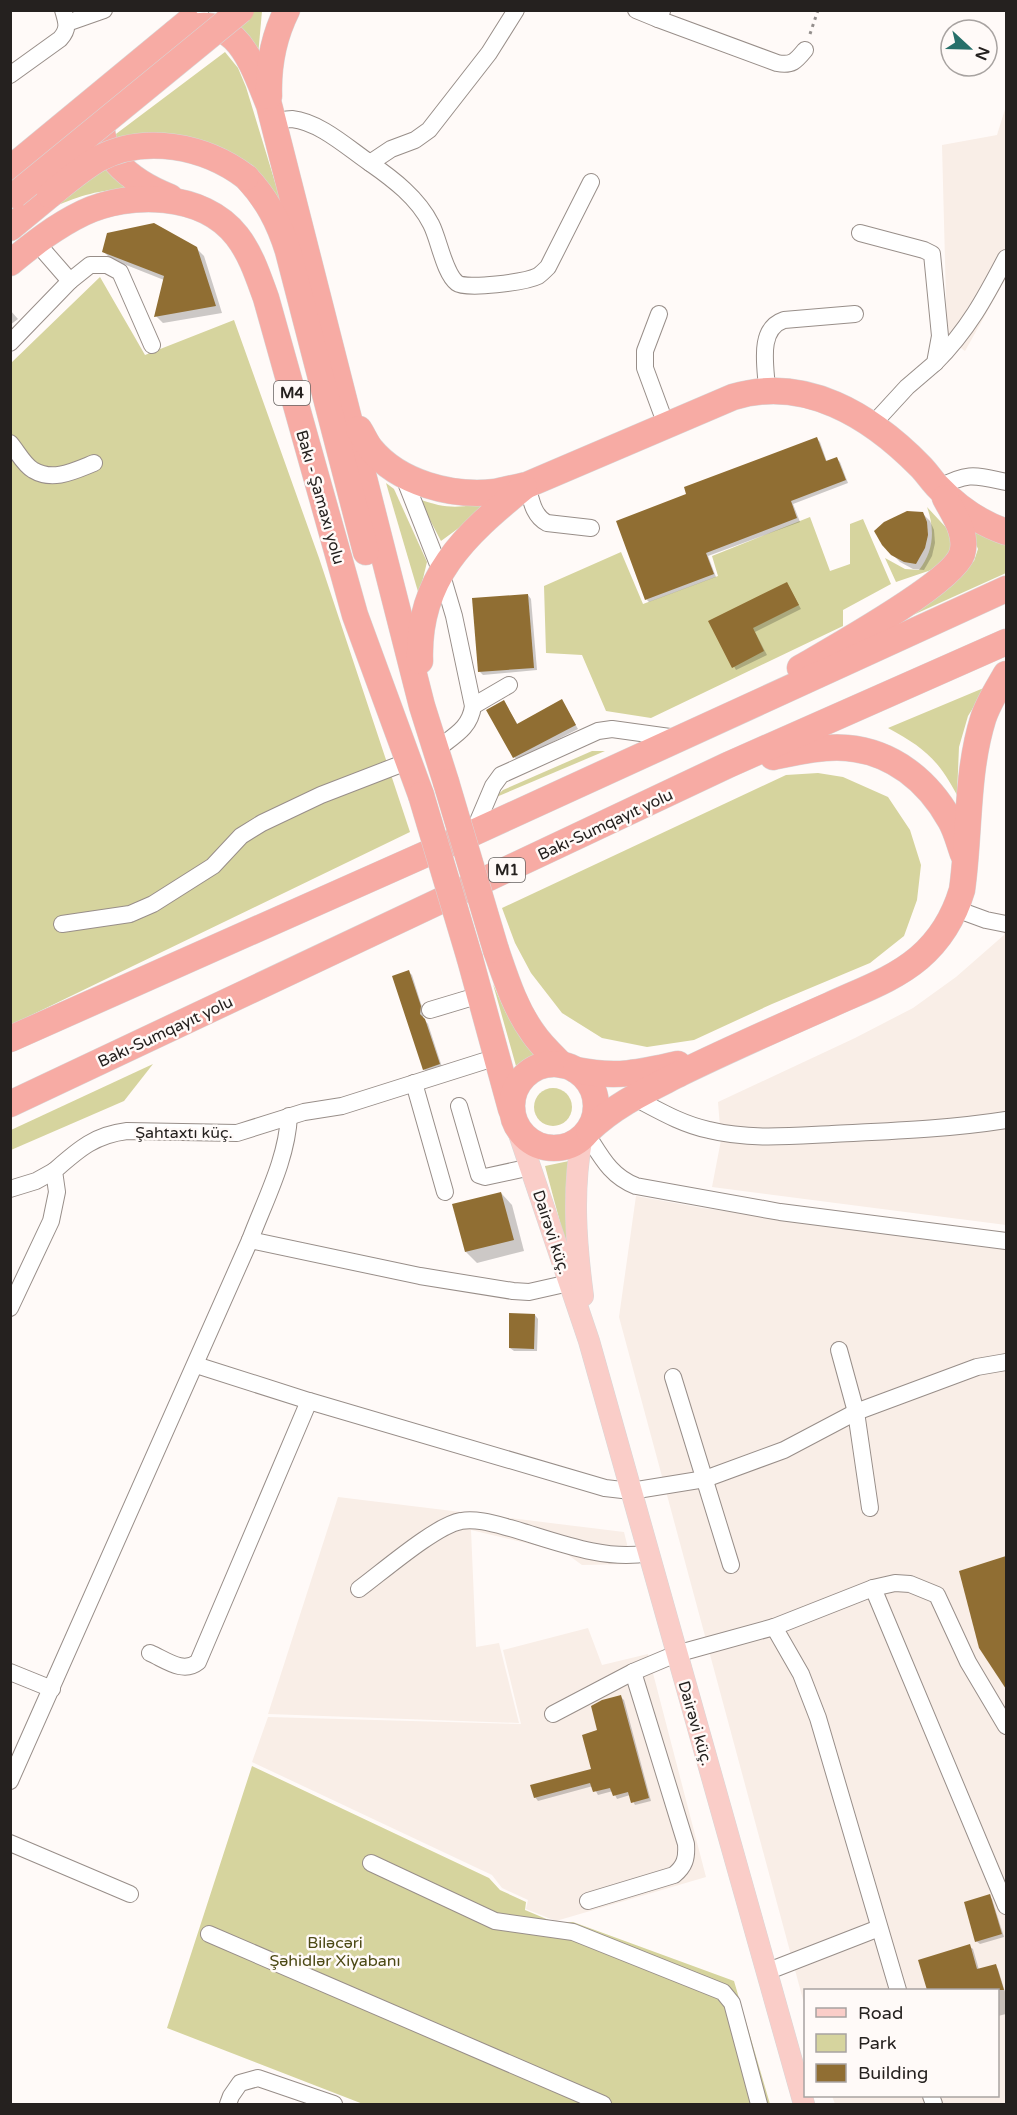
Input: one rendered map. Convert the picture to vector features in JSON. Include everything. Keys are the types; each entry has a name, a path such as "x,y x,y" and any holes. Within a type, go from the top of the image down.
{"highway":[{"path":"13,197 242,10"},
{"path":"271,114 269,71 275,23 287,10"},
{"path":"10,169 200,11"},
{"path":"175,33 197,25 228,33 249,59 271,114 349,412 422,706 496,950 516,1003 534,1035 569,1067 586,1079 593,1091 596,1104 595,1118 585,1134"},
{"path":"127,73 116,87 104,111 102,127 105,145 113,159 138,182 188,204"},
{"path":"10,228 82,169 100,158 121,150 158,145 194,151 233,168 246,177 258,190 281,229 386,625 408,683 422,706"},
{"name":"Bakı - Şamaxı yolu","path":"10,263 58,227 84,213 105,205 142,200 188,204 206,210 222,220 236,235 257,271 266,298 355,615 421,795 514,1118"},
{"path":"349,412 370,448 391,468 423,483 457,491 494,492 527,485 733,397 767,389 804,395 841,407 873,424 921,467 938,488 959,525 964,540 962,553 951,571 860,633 681,739"},
{"path":"422,706 420,645 422,616 441,572 469,536 527,485"},
{"path":"938,488 962,509 1006,532"},
{"path":"10,1039 473,833 1006,589"},
{"name":"Bakı-Sumqayıt yolu","path":"10,1104 728,765 1006,642"},
{"path":"720,1054 635,1074 599,1075 549,1064 536,1068 525,1076 516,1088 513,1101 514,1118 521,1132 529,1140 550,1148 561,1148 572,1144 610,1111 633,1097 720,1054 888,979 918,958 942,935 956,909 962,890 976,751 984,718 1002,690"},
{"path":"728,765 822,749 847,748 882,757 901,766 930,790 951,822 966,862"}],"main road":[{"name":"Dairəvi küç.","path":"514,1118 589,1341 804,2104"},
{"name":"Dairəvi küç.","path":"585,1134 575,1192 578,1252 589,1341"}],"street":[{"path":"10,75 60,39 67,31 65,17 104,10"},
{"path":"370,163 391,149 415,140 429,130 489,53 516,10"},
{"path":"636,10 660,15 777,63 787,65 795,62 805,50"},
{"path":"271,114 302,121 320,129 392,179 411,197 430,222 450,276 463,286 481,286 538,276 548,267 591,182"},
{"path":"860,233 932,254 940,336 935,363"},
{"path":"36,242 70,280"},
{"path":"873,424 907,387 955,343 971,321 1006,258"},
{"path":"10,343 70,280 90,266 107,265 120,273 152,345"},
{"path":"659,314 645,351 645,368 666,425"},
{"path":"767,389 766,345 768,332 776,322 855,314"},
{"path":"10,443 32,469 51,476 69,473 94,463"},
{"path":"403,475 441,572 454,616 473,706 466,726 436,750"},
{"path":"938,488 968,475 1006,482"},
{"path":"527,485 540,520 547,523 591,528"},
{"path":"473,706 509,685"},
{"path":"473,833 493,786 501,775 598,731 612,729 681,739"},
{"path":"62,924 130,914 153,904 213,866 241,836 262,823 321,795 408,761"},
{"path":"956,909 986,920 1006,924"},
{"path":"430,1010 480,995"},
{"name":"Şahtaxtı küç.","path":"10,1189 36,1181 54,1171 92,1141 109,1133 127,1131 237,1133 252,1130 289,1116 342,1106 497,1057"},
{"path":"414,1083 445,1192"},
{"path":"633,1097 677,1120 709,1131 736,1135 773,1137 905,1131 1006,1120"},
{"path":"459,1106 479,1175 485,1177 531,1167"},
{"path":"10,1781 250,1240 283,1155 288,1135 289,1116"},
{"path":"585,1134 612,1171 622,1181 636,1186 780,1212 1006,1241"},
{"path":"10,1308 51,1221 57,1192 54,1171"},
{"path":"250,1240 420,1276 513,1292 529,1292 569,1283"},
{"path":"839,1350 856,1412 870,1508"},
{"path":"196,1365 309,1401 605,1488 631,1491 705,1479 784,1450 856,1412 977,1367 1006,1362"},
{"path":"674,1377 731,1565"},
{"path":"150,1653 185,1668 191,1668 198,1662 309,1401"},
{"path":"359,1589 443,1527 460,1521 473,1520 499,1525 607,1554 634,1556 648,1552"},
{"path":"553,1714 633,1672 676,1654 774,1627 873,1588 895,1583 910,1584 937,1595 968,1662 1004,1718"},
{"path":"873,1588 1006,1906"},
{"path":"774,1627 801,1674 818,1718 898,1989"},
{"path":"10,1672 52,1689"},
{"path":"588,1901 674,1875 682,1868 687,1857 686,1844 633,1672"},
{"path":"10,1843 130,1894"},
{"path":"371,1863 495,1921 573,1932 723,1992 732,2003 759,2104"},
{"path":"766,1972 879,1928"},
{"path":"209,1934 603,2104"},
{"path":"228,2104 240,2083 258,2078 334,2104"}],"path":[{"path":"805,50 818,10"}],"shaded area":[{"path":"1006,106 1006,278 965,351 947,338 942,145 997,135"},
{"path":"1006,883 1006,1225 712,1187 721,1140 718,1102 855,1038 913,1008 956,977 1004,935"},
{"path":"636,1196 703,1208 1006,1249 1006,2104 835,2104 832,2097 999,2097 999,1989 804,1989 804,2003 619,1317"},
{"path":"338,1497 624,1532 632,1564 582,1565 564,1552 471,1530 476,1647 499,1643 519,1723 268,1714"},
{"path":"588,1628 602,1665 648,1654 706,1877 556,1921 526,1909 528,1900 502,1888 492,1875 252,1762 268,1717 521,1724 503,1650"}],"green space":[{"path":"253,11 262,11 258,56 235,25"},
{"path":"225,52 238,68 246,87 282,205 246,166 92,152"},
{"path":"108,168 128,189 90,194 54,207 88,179"},
{"path":"100,277 145,355 234,320 319,558 410,832 11,1025 11,363"},
{"path":"386,483 394,489 427,562 419,595"},
{"path":"419,499 458,507 497,500 441,541"},
{"path":"927,507 952,534 953,548 940,567 896,582 885,558 905,569 919,570 928,555 932,540"},
{"path":"810,517 830,571 850,564 850,524 863,519 891,584 843,610 843,626 651,718 606,711 582,655 546,653 544,586 621,552 643,604 718,576 712,556"},
{"path":"968,525 983,535 1006,545 1006,573 871,634 974,561 978,549"},
{"path":"986,687 968,716 959,747 957,795 943,772 928,755 911,741 888,728"},
{"path":"592,751 605,751 494,798 503,790"},
{"path":"818,773 843,777 888,797 910,830 921,865 917,900 904,936 870,963 694,1040 647,1047 602,1038 562,1013 531,973 515,943 502,908 786,775"},
{"path":"493,984 506,1013 518,1032 544,1058 516,1066"},
{"path":"153,1064 124,1101 11,1150 11,1130"},
{"path":"553,1088 567,1093 572,1107 567,1121 553,1126 539,1121 534,1107 539,1093"},
{"path":"569,1161 572,1267 545,1166"},
{"name":"Biləcəri Şəhidlər Xiyabanı","path":"252,1766 489,1878 500,1890 526,1902 525,1910 556,1923 573,1922 734,1981 770,2104 363,2104 167,2028"}],"building":[{"path":"154,223 197,247 216,306 154,317 164,276 102,252 107,233"},
{"path":"817,437 826,461 837,457 846,480 791,501 797,518 706,553 714,574 645,600 616,521 686,494 684,487"},
{"path":"907,511 923,512 927,522 928,535 925,548 916,564 904,562 891,555 874,531 884,522"},
{"path":"787,582 799,605 753,628 764,651 732,668 708,621"},
{"path":"528,594 534,668 478,672 472,598"},
{"path":"562,699 576,725 513,758 486,710 504,700 517,724"},
{"path":"409,970 421,1006 420,1014 425,1019 440,1064 423,1070 392,976"},
{"path":"501,1192 514,1240 465,1252 452,1204"},
{"path":"509,1313 535,1314 534,1349 509,1348"},
{"path":"1006,1556 1006,1689 979,1648 959,1571"},
{"path":"621,1695 649,1798 631,1803 628,1792 613,1796 610,1788 593,1792 590,1783 534,1798 530,1785 591,1769 582,1735 597,1730 591,1706 602,1700"},
{"path":"990,1894 1002,1934 975,1942 964,1902"},
{"path":"970,1944 977,1969 996,1964 1004,1990 927,1989 918,1960"}]}
